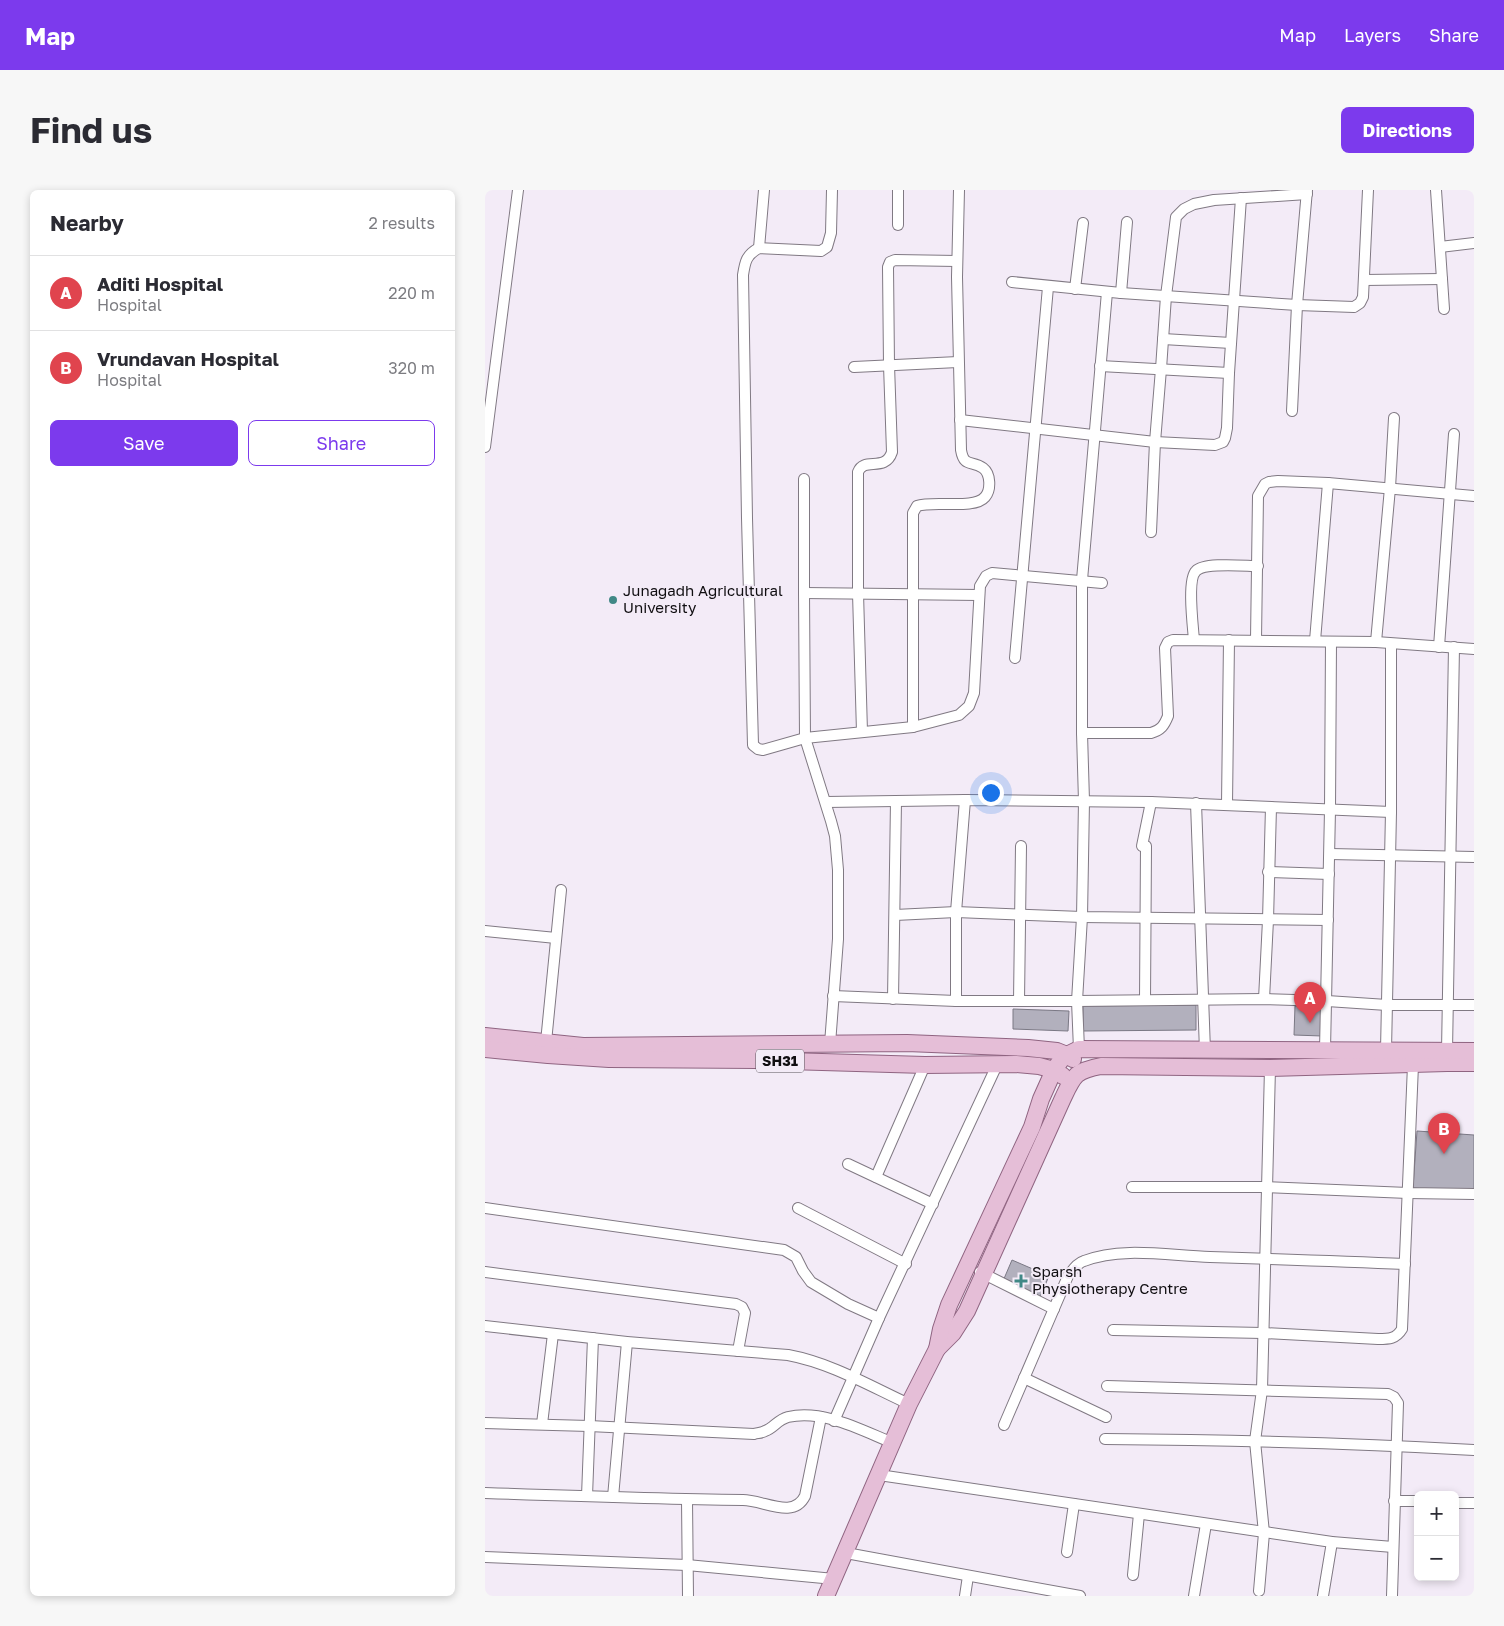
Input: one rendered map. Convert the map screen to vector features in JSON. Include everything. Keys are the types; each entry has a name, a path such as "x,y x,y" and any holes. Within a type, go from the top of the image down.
{"main road":[{"path":"485,1036 604,1046 907,1043 1028,1048 1073,1052 1205,1050 1474,1051"},
{"name":"SH31","path":"485,1049 609,1059 1039,1066 1054,1070 1071,1081"},
{"path":"1073,1052 1086,1069"},
{"path":"826,1596 909,1404 937,1350 941,1329 949,1305 1032,1127 1041,1099 1054,1070 1061,1060 1073,1052"},
{"path":"937,1350 953,1334 967,1311 1071,1081 1078,1073 1101,1066 1270,1068 1474,1063"}],"street":[{"path":"485,446 490,364 517,190"},
{"path":"759,248 764,190"},
{"path":"832,190 831,233 827,247 821,251 759,248 751,252 746,258 743,275 747,536 753,745 763,750 862,732 913,727 959,714 969,706 974,692 979,595 980,586 986,576 992,573 1102,582"},
{"path":"898,190 898,225"},
{"path":"913,727 913,513 917,506 924,503 968,504 980,500 986,496 989,484 987,474 983,468 973,465 962,457 958,362 957,261 959,190"},
{"path":"1012,282 1107,292 1354,307 1363,298 1368,190"},
{"path":"1436,190 1444,309"},
{"path":"1151,532 1155,442 1163,340 1177,217 1184,209 1214,195 1241,198 1307,192 1297,305 1292,411"},
{"path":"960,420 1155,442 1215,445 1223,442 1227,428 1241,198"},
{"path":"1121,293 1127,222"},
{"path":"1075,289 1083,224"},
{"path":"1440,247 1474,243"},
{"path":"862,732 858,593 858,472 863,466 888,461 892,452 888,267 890,262 895,260 957,261"},
{"path":"1364,280 1442,279"},
{"path":"1015,658 1048,287"},
{"path":"1073,1052 1082,917 1084,801 1082,580 1107,292"},
{"path":"1163,340 1231,343"},
{"path":"854,367 958,362"},
{"path":"1100,366 1229,373"},
{"path":"1376,642 1390,488 1394,418"},
{"path":"1439,647 1454,434"},
{"path":"804,479 806,741 835,836 838,870 837,939 830,1044"},
{"path":"1256,640 1258,496 1265,484 1278,481 1328,483 1474,496"},
{"path":"1315,641 1328,483"},
{"path":"1194,640 1191,580 1196,570 1203,567 1216,566 1258,566"},
{"path":"804,593 979,595"},
{"path":"1082,733 1151,733 1158,731 1164,726 1168,716 1165,648 1168,642 1173,640 1376,642 1474,649"},
{"path":"1227,804 1229,640"},
{"path":"1325,1050 1330,854 1331,642"},
{"path":"1386,1050 1391,812 1391,644"},
{"path":"1447,1051 1454,647"},
{"path":"826,802 965,800 1151,802 1391,812"},
{"path":"956,1001 956,912 965,800"},
{"path":"893,999 896,801"},
{"path":"1145,1000 1144,846 1151,802"},
{"path":"1196,803 1205,1050"},
{"path":"1264,999 1271,807"},
{"path":"1019,1001 1021,846"},
{"path":"1330,854 1474,857"},
{"path":"1269,872 1329,874"},
{"path":"546,1042 561,890"},
{"path":"895,915 956,912 1082,917 1328,920"},
{"path":"485,931 556,938"},
{"path":"833,996 956,1001 1077,1002 1264,999 1327,1000 1387,1005 1474,1005"},
{"path":"834,1421 879,1318 906,1264 997,1064"},
{"path":"876,1177 925,1065"},
{"path":"1113,1330 1263,1333 1378,1339 1399,1335 1402,1329 1413,1065"},
{"path":"1259,1591 1264,1533 1255,1441 1262,1390 1270,1068"},
{"path":"848,1164 933,1204"},
{"path":"1132,1187 1266,1187 1407,1194 1474,1194"},
{"path":"485,1208 784,1250 795,1257 811,1282 848,1304 879,1318"},
{"path":"798,1208 906,1264"},
{"path":"1005,1425 1068,1276 1076,1266 1084,1261 1103,1256 1143,1253 1405,1264"},
{"path":"968,1266 1054,1309"},
{"path":"485,1272 736,1304 742,1307 745,1313 738,1351"},
{"path":"485,1326 627,1342 788,1355 809,1359 909,1404"},
{"path":"542,1424 553,1334"},
{"path":"587,1496 593,1338"},
{"path":"613,1497 627,1342"},
{"path":"1024,1378 1106,1417"},
{"path":"1107,1386 1388,1394 1394,1397 1398,1403 1392,1596"},
{"path":"485,1423 754,1434 766,1431 778,1421 789,1417 807,1416 821,1417 834,1421 893,1443"},
{"path":"485,1493 687,1500 747,1500 784,1508 793,1508 801,1504 805,1496 821,1417"},
{"path":"1105,1439 1255,1441 1474,1450"},
{"path":"879,1476 1264,1533 1332,1542 1393,1547"},
{"path":"687,1500 688,1596"},
{"path":"1394,1501 1414,1502"},
{"path":"1459,1503 1474,1503"},
{"path":"1067,1552 1074,1504"},
{"path":"1133,1575 1139,1514"},
{"path":"1194,1596 1206,1524"},
{"path":"1323,1596 1332,1542"},
{"path":"846,1553 1074,1596"},
{"path":"485,1557 687,1565 834,1579"},
{"path":"965,1596 969,1576"}],"building":[{"path":"1196,1005 1196,1030 1083,1031 1083,1006"},
{"path":"1295,1006 1323,1007 1322,1036 1294,1035"},
{"path":"1013,1009 1069,1011 1068,1031 1013,1029"},
{"path":"1417,1131 1474,1135 1474,1193 1413,1188"},
{"path":"1012,1260 1049,1276 1040,1297 1003,1281"}],"place":[{"name":"Junagadh Agricultural University","path":"613,600"},
{"name":"Aditi Hospital","path":"1310,1023"},
{"name":"Vrundavan Hospital","path":"1444,1154"},
{"name":"Sparsh Physiotherapy Centre","path":"1021,1281"}]}
